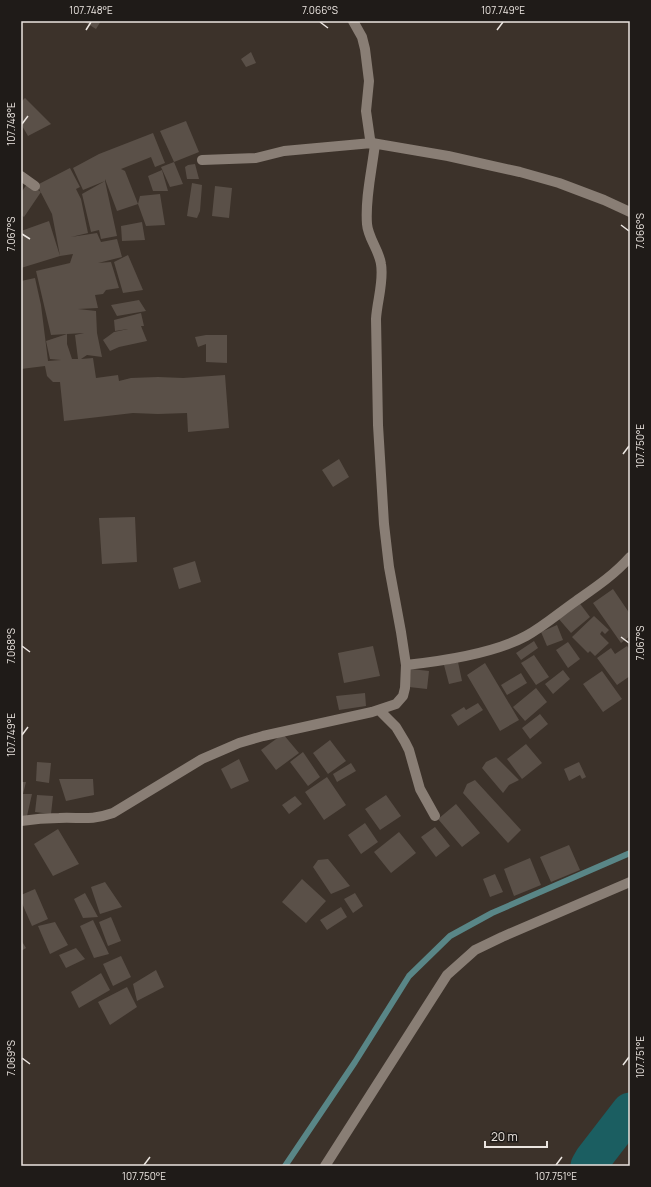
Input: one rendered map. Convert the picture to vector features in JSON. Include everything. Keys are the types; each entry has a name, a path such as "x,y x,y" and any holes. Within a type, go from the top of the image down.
{"street":[{"path":"21,820 61,818 92,819 113,813 202,759 238,743 379,710 396,704 405,688 406,665 402,632 391,579 384,524 378,432 376,319 382,274 380,257 367,224 374,144 370,139 366,111 369,81 365,49 362,37 353,21"},
{"path":"202,160 256,158 284,151 374,144 448,156 520,172 559,183 604,200 630,212"},
{"path":"21,176 35,186"},
{"path":"406,665 458,658 504,645 526,636 602,583 621,567 630,557"},
{"path":"379,710 396,727 405,742 409,750 420,789 436,816"},
{"path":"325,1166 447,975 475,950 630,882"}],"building":[{"path":"83,21 101,21 96,29"},
{"path":"251,52 256,63 246,67 241,59"},
{"path":"25,98 51,124 28,136 21,124 21,102"},
{"path":"186,121 199,152 174,162 160,131"},
{"path":"153,133 165,163 155,167 151,157 121,169 125,171 138,204 117,211 105,179 105,181 83,190 73,168 99,154"},
{"path":"174,162 183,184 170,187 161,167"},
{"path":"195,164 199,179 187,179 185,167"},
{"path":"70,168 80,187 76,189 81,199 88,233 71,237 97,233 101,242 117,239 122,257 98,263 111,262 119,288 106,290 103,294 95,295 98,308 78,309 96,311 97,333 102,357 87,355 81,359 93,358 96,378 118,375 119,381 131,378 183,378 225,375 229,428 188,432 187,413 133,413 64,421 60,382 53,382 47,376 45,366 21,369 21,281 35,278 41,305 48,361 61,360 50,359 46,341 67,334 51,335 36,271 70,263 73,254 60,256 52,214 37,185","holes":["84,333 75,335 78,359 72,359 67,344 67,334"]},
{"path":"162,170 168,191 153,191 148,176"},
{"path":"105,181 117,236 101,239 99,230 91,232 82,194"},
{"path":"28,183 41,192 24,217 21,215 21,190 22,191"},
{"path":"192,183 202,185 200,211 197,218 187,216"},
{"path":"215,186 232,188 229,218 212,216"},
{"path":"160,194 165,225 146,226 138,204 140,196"},
{"path":"49,221 60,256 21,268 21,231"},
{"path":"142,222 145,240 122,241 121,226"},
{"path":"128,255 143,290 123,293 114,262"},
{"path":"139,300 146,311 117,316 111,305"},
{"path":"141,313 144,326 141,326 147,341 119,347 110,351 103,340 114,332 128,329 115,331 114,320"},
{"path":"206,335 227,335 227,363 206,362 206,344 198,347 195,337"},
{"path":"339,459 349,477 333,487 322,470"},
{"path":"135,517 137,562 102,564 99,518"},
{"path":"195,561 201,582 179,589 173,568"},
{"path":"613,589 630,614 630,636 621,643 593,603"},
{"path":"578,601 590,617 571,633 558,618"},
{"path":"594,616 609,630 605,634 602,631 600,634 609,643 595,656 590,651 588,653 572,637"},
{"path":"557,625 563,640 547,646 541,632"},
{"path":"534,641 538,648 521,660 516,653"},
{"path":"568,642 580,659 568,668 556,650"},
{"path":"373,646 380,676 344,683 338,653"},
{"path":"627,646 630,650 630,676 617,685 597,658 611,648 615,654"},
{"path":"534,655 549,677 536,685 521,663"},
{"path":"458,662 462,681 449,684 444,665"},
{"path":"485,663 519,720 500,731 467,675"},
{"path":"411,669 429,671 427,689 409,687"},
{"path":"563,670 570,679 553,694 545,684"},
{"path":"602,671 622,699 603,712 583,684"},
{"path":"521,673 527,683 507,695 501,685"},
{"path":"536,688 547,702 525,721 513,707"},
{"path":"365,693 366,706 339,710 336,696"},
{"path":"478,703 483,710 458,726 451,715 464,707 466,710"},
{"path":"540,714 548,724 530,739 522,728"},
{"path":"283,734 299,753 276,770 261,750"},
{"path":"330,740 346,761 328,774 313,753"},
{"path":"526,744 542,763 522,779 507,759"},
{"path":"303,752 320,777 308,786 290,762"},
{"path":"496,757 519,780 509,785 503,793 482,768 486,762"},
{"path":"239,759 249,781 231,789 221,769"},
{"path":"37,762 51,763 49,783 36,781"},
{"path":"579,762 586,777 582,779 580,775 569,781 564,769"},
{"path":"351,763 356,771 337,782 333,774"},
{"path":"327,777 346,805 324,820 305,792"},
{"path":"59,779 93,779 94,795 66,801"},
{"path":"475,780 521,830 508,843 463,793 467,784"},
{"path":"21,782 26,782 23,794 32,794 27,816 21,816"},
{"path":"37,795 53,796 51,814 35,812"},
{"path":"386,795 401,816 380,830 365,809"},
{"path":"295,796 302,804 289,814 282,805"},
{"path":"456,804 480,833 462,847 438,819"},
{"path":"365,823 378,842 361,854 348,835"},
{"path":"435,827 450,846 436,857 421,837"},
{"path":"58,829 79,864 53,876 34,844"},
{"path":"399,832 416,853 391,873 374,852"},
{"path":"569,845 580,870 551,882 540,857"},
{"path":"530,858 541,885 514,896 504,869"},
{"path":"328,859 350,886 331,894 313,867 318,860"},
{"path":"495,874 503,892 490,897 483,879"},
{"path":"302,879 326,901 306,923 282,902"},
{"path":"105,882 122,907 100,914 91,887"},
{"path":"35,889 48,919 32,926 21,901 21,895"},
{"path":"85,893 98,917 83,918 74,899"},
{"path":"355,893 363,906 353,913 344,899"},
{"path":"341,907 347,917 327,930 320,920"},
{"path":"111,917 121,941 108,946 99,922"},
{"path":"93,920 109,954 94,958 80,926"},
{"path":"55,922 68,945 50,954 38,926"},
{"path":"21,940 26,948 21,951"},
{"path":"76,948 85,959 66,968 59,955"},
{"path":"121,956 131,977 113,986 103,964"},
{"path":"156,970 164,987 137,1001 133,984"},
{"path":"101,973 110,990 79,1008 71,992"},
{"path":"127,987 137,1007 110,1025 98,1002"}],"waterway":[{"path":"285,1166 355,1062 409,976 450,936 492,913 630,853"},
{"path":"589,1166 630,1111"}]}
